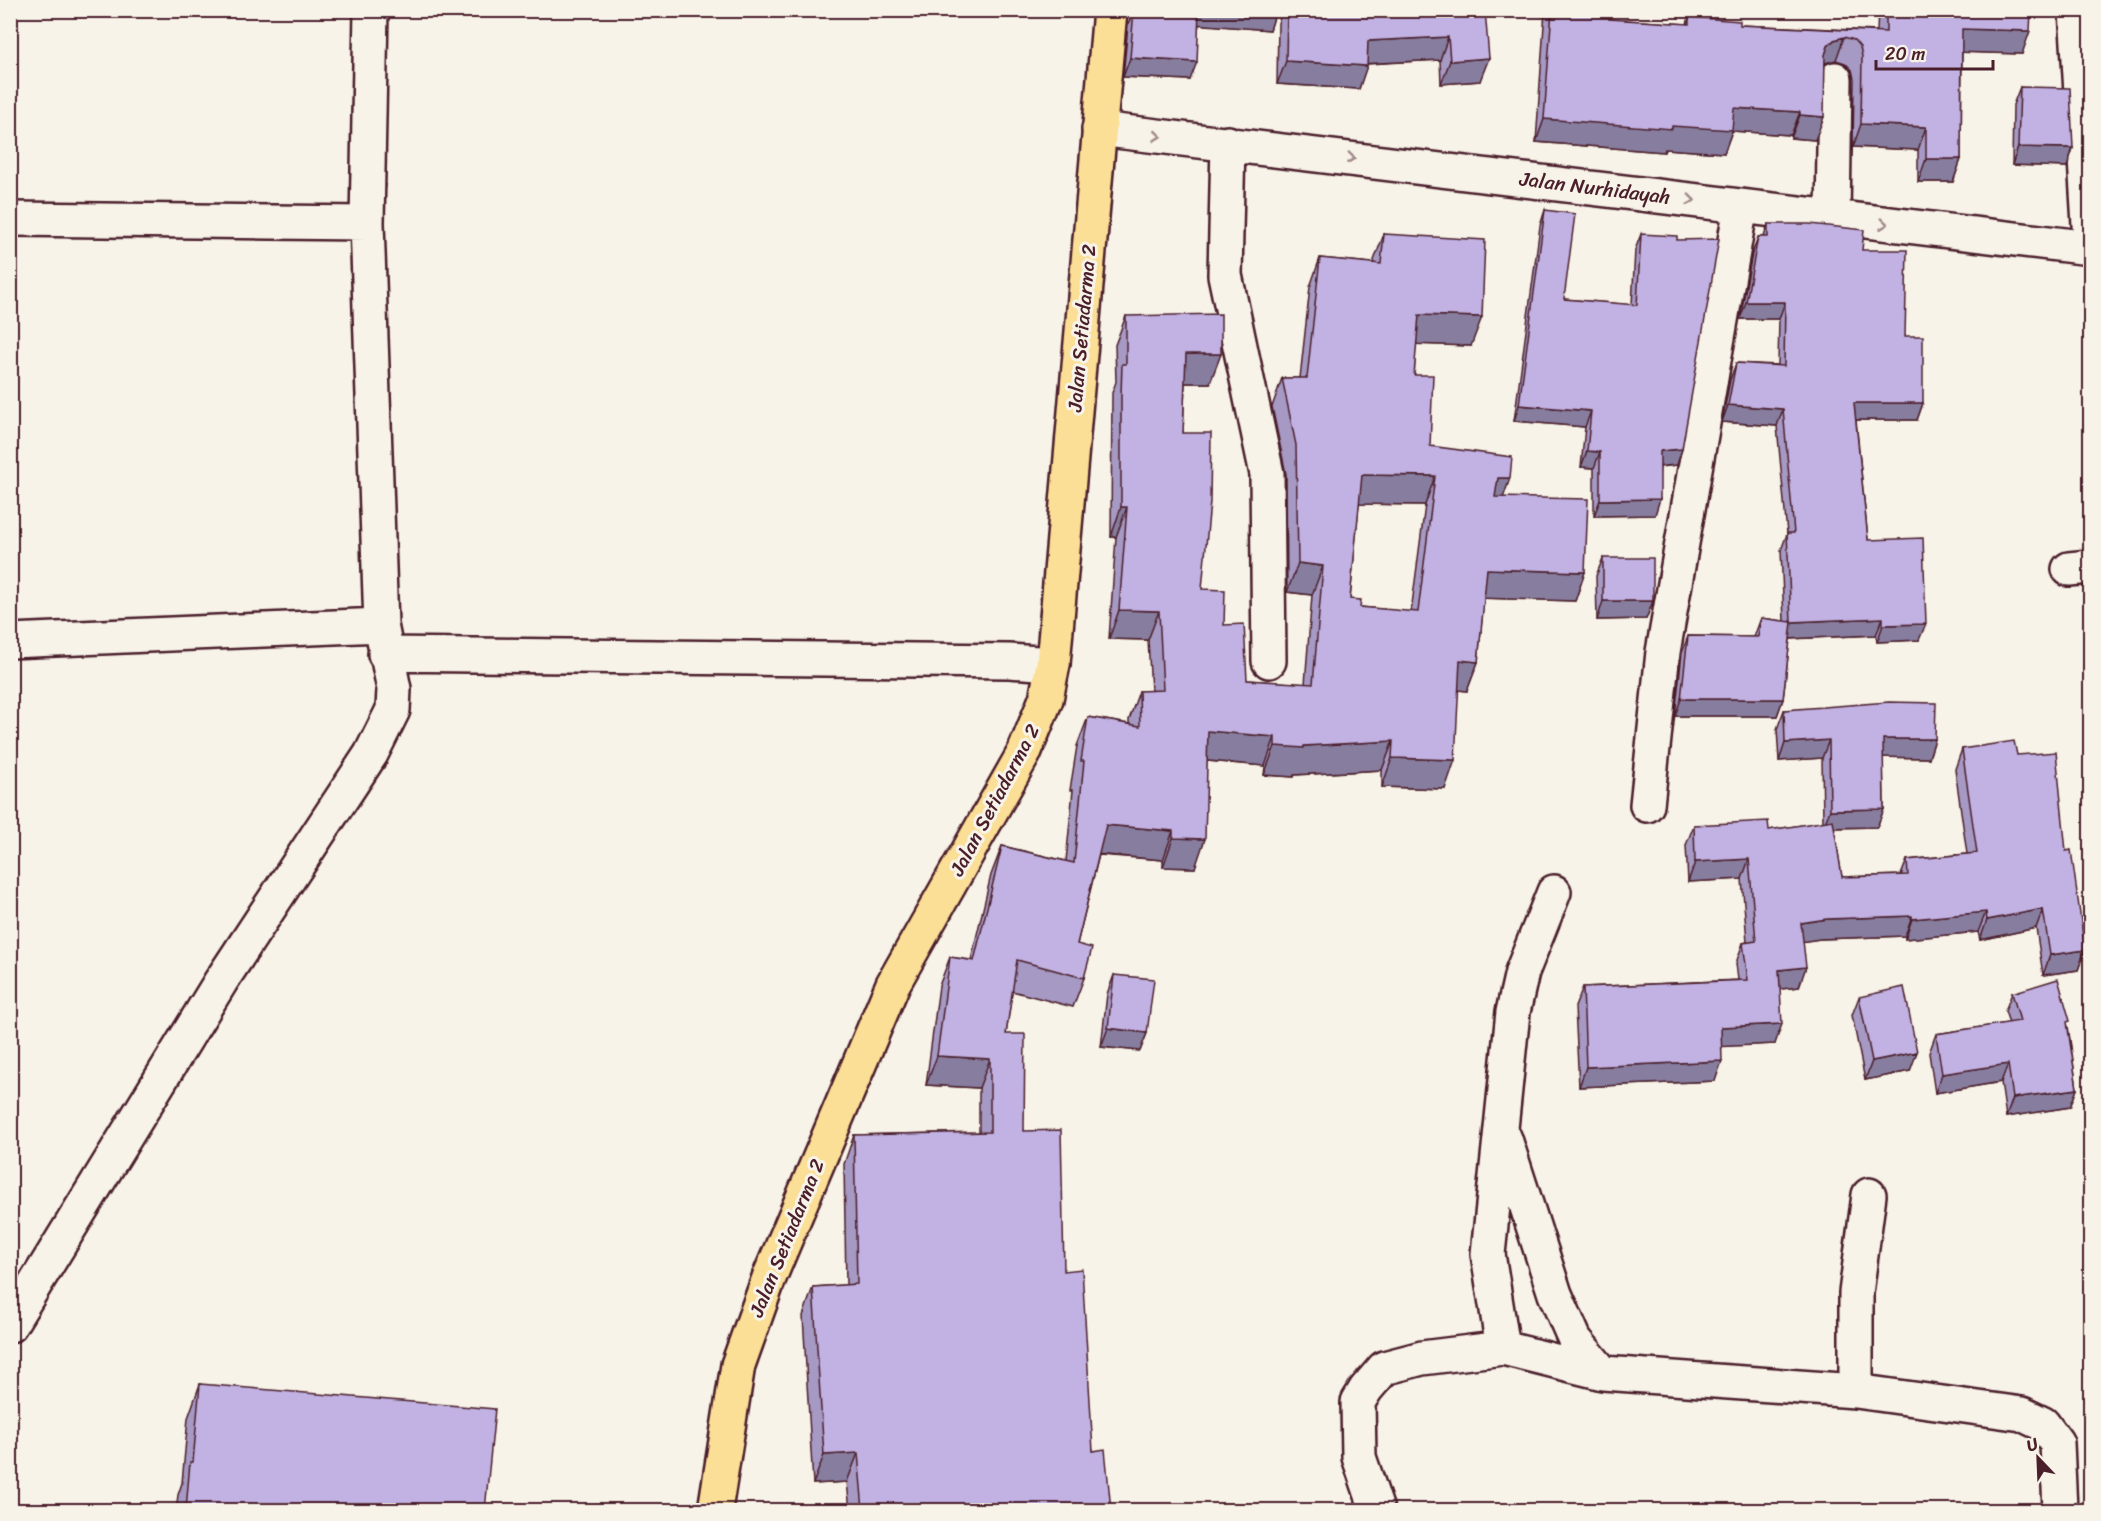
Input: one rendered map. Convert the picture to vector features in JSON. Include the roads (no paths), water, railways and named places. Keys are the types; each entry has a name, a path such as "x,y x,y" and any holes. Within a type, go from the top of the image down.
{"main road":[{"name":"Jalan Setiadarma 2","path":"715,1510 738,1365 769,1278 892,984 1024,753 1046,699 1053,664 1110,10"}],"street":[{"path":"10,1325 221,981 371,754 393,710 394,689 383,639 367,223 371,10"},
{"path":"2076,10 2084,55 2091,241"},
{"path":"1833,218 1835,79"},
{"name":"Jalan Nurhidayah","path":"1099,129 2091,248"},
{"path":"1228,143 1225,275 1268,474 1269,661"},
{"path":"1647,805 1663,652 1741,206"},
{"path":"10,219 367,223"},
{"path":"10,641 383,639 1053,664"},
{"path":"1503,1348 1488,1254 1513,1012 1522,972 1554,892"},
{"path":"1501,1128 1555,1294 1575,1340 1603,1373"},
{"path":"1856,1391 1856,1293 1869,1195"},
{"path":"1377,1510 1359,1457 1358,1402 1366,1389 1384,1368 1422,1358 1503,1348 1603,1373 1856,1391 2022,1414 2043,1424 2057,1443 2060,1510"}]}
